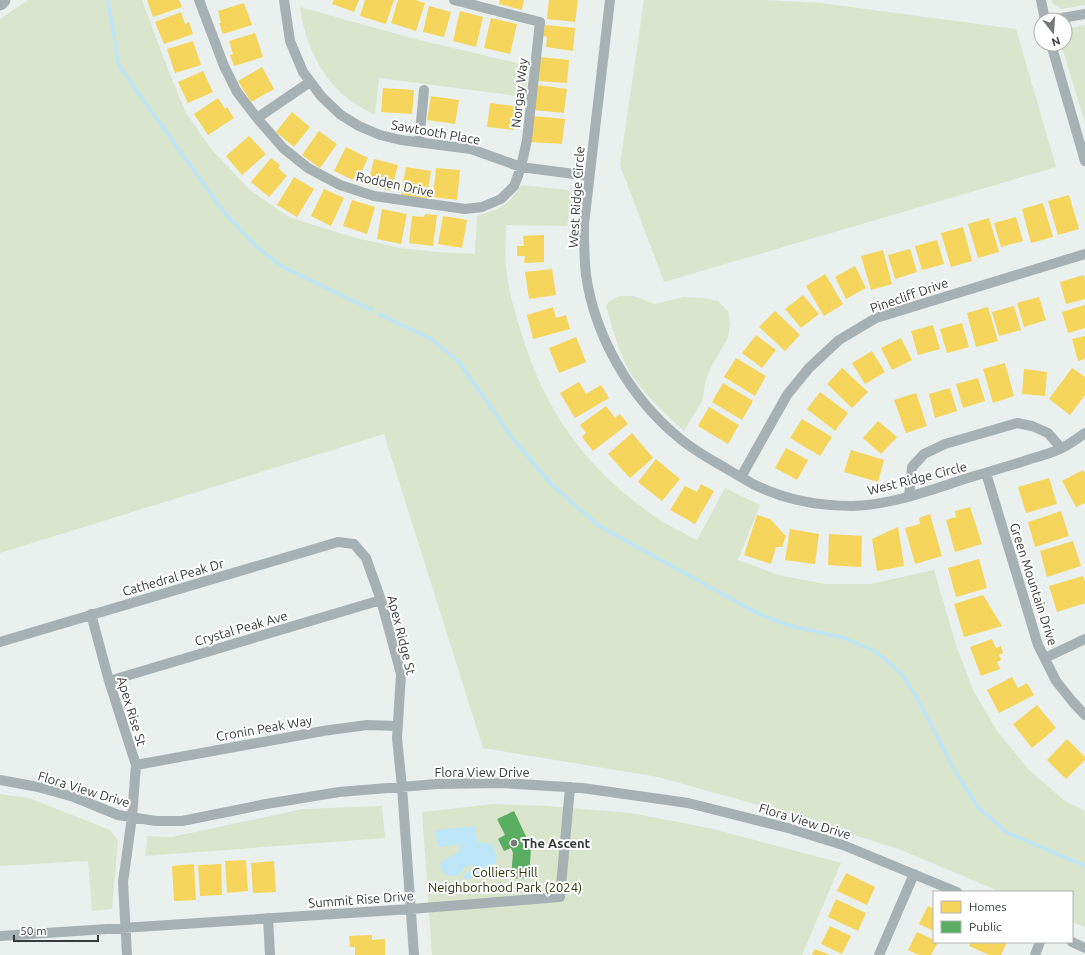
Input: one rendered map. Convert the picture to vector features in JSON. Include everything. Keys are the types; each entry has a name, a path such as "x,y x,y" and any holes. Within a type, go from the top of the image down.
{"street":[{"name":"Rodden Drive","path":"199,0 224,66 238,92 257,118 283,148 308,168 340,185 381,197 465,210 482,207 501,199 514,186 521,167"},
{"name":"Sawtooth Place","path":"284,0 290,41 303,72 321,96 341,115 359,126 402,140 471,149 521,167 589,176"},
{"name":"Norgay Way","path":"454,0 540,22 527,140 521,167"},
{"name":"West Ridge Circle","path":"610,0 584,224 586,276 595,312 609,349 629,384 656,417 679,438 704,456 768,490 804,501 854,506 880,503 909,496 986,473 1061,448 1085,433"},
{"path":"1041,0 1043,12"},
{"path":"1073,16 1085,14"},
{"path":"1053,52 1085,161"},
{"path":"257,118 310,82"},
{"path":"419,142 424,90"},
{"name":"Pinecliff Drive","path":"741,477 787,395 809,368 839,340 876,318 1085,254"},
{"path":"909,496 912,467 924,454 945,444 1017,423 1032,426 1048,433 1061,448"},
{"name":"Green Mountain Drive","path":"986,473 1033,631 1056,681 1085,715"},
{"name":"Cathedral Peak Dr","path":"0,642 338,542 354,544"},
{"name":"Apex Ridge St","path":"354,544 366,558 381,600 401,674 397,738 414,955"},
{"name":"Crystal Peak Ave","path":"109,680 381,600"},
{"name":"Apex Rise St","path":"91,614 109,680 136,765 132,817 123,882 127,955"},
{"path":"1045,658 1085,639"},
{"name":"Cronin Peak Way","path":"136,765 323,731 367,725 398,726"},
{"name":"Flora View Drive","path":"0,780 38,787 74,798 118,815 156,821 182,821 266,804 339,792 437,784 502,783 570,788 651,797 728,812 788,828 843,846 955,891"},
{"name":"Summit Rise Drive","path":"0,936 125,929 560,897 570,788"},
{"path":"879,955 914,874"},
{"path":"268,918 270,955"},
{"path":"1073,942 1085,948"},
{"path":"1035,955 1040,943"}],"green space":[{"path":"28,0 142,0 186,113 212,150 251,191 289,217 352,237 400,248 475,254 477,216 497,209 507,203 521,185 568,190 572,194 567,226 506,225 506,267 512,301 532,364 557,415 573,439 591,461 633,500 662,521 697,540 725,488 760,505 738,560 779,575 824,584 871,584 934,570 956,645 973,690 997,731 1029,770 1065,801 1085,811 1085,927 1073,922 1073,891 999,891 901,850 777,810 658,777 483,748 384,434 0,553 0,19"},
{"path":"644,0 766,0 821,3 1016,29 1056,167 664,282 620,165"},
{"path":"1052,0 1085,0 1085,5 1062,9 1052,3"},
{"path":"300,7 415,39 529,66 526,97 379,78 375,115 354,103 340,92 323,71 310,47 302,21"},
{"path":"1085,25 1085,123 1063,52 1073,52 1073,28"},
{"path":"620,296 633,296 655,304 684,297 704,298 718,301 728,311 730,323 728,338 712,365 706,379 702,401 684,431 648,396 630,372 622,356 606,306 609,301"},
{"path":"0,794 29,798 110,830 118,840 112,909 92,911 88,861 0,866"},
{"name":"Colliers Hill Neighborhood Park (2024)","path":"493,804 546,806 631,813 713,829 841,863 802,955 432,955 422,812"},
{"path":"382,806 385,838 145,856 148,836 172,837 303,809"}],"water":[{"path":"475,826 477,842 492,844 497,857 492,870 484,872 481,877 464,879 463,876 472,869 473,865 469,865 456,875 449,876 445,874 441,868 442,861 458,852 461,844 438,847 435,830"}],"building: Homes":[{"path":"147,0 179,0 182,7 153,17"},
{"path":"334,0 359,0 354,12 332,4"},
{"path":"365,0 394,0 386,24 360,16"},
{"path":"398,0 415,0 425,3 416,31 391,23"},
{"path":"500,0 524,0 522,10 499,4"},
{"path":"549,0 578,0 575,22 547,19"},
{"path":"244,3 252,25 223,34 219,23 221,23 218,11"},
{"path":"429,6 451,12 444,37 423,32"},
{"path":"460,11 483,17 476,47 453,41"},
{"path":"181,12 185,24 189,22 193,34 164,44 155,22"},
{"path":"491,18 517,24 510,54 484,48"},
{"path":"545,25 575,28 573,51 546,47 547,37 543,36"},
{"path":"255,33 263,57 234,66 230,55 233,54 229,41"},
{"path":"193,41 201,65 175,73 167,49"},
{"path":"540,57 569,60 567,83 538,81"},
{"path":"262,67 274,89 251,102 238,81"},
{"path":"203,71 213,92 188,103 178,82"},
{"path":"537,85 567,89 564,113 534,110"},
{"path":"383,88 414,90 412,114 381,112"},
{"path":"431,96 459,100 455,124 427,120"},
{"path":"218,98 225,109 227,107 234,118 208,135 194,114"},
{"path":"490,103 523,107 521,119 515,118 514,130 487,127"},
{"path":"292,112 310,127 294,147 276,132"},
{"path":"533,116 565,119 562,144 531,142"},
{"path":"319,131 337,144 320,168 302,155"},
{"path":"249,136 266,154 242,175 226,156"},
{"path":"346,147 368,158 361,173 357,171 353,180 334,171"},
{"path":"271,158 280,165 278,168 287,176 269,197 251,182"},
{"path":"374,159 398,165 391,191 368,185"},
{"path":"406,167 431,171 427,199 401,195"},
{"path":"436,168 460,170 457,200 433,197"},
{"path":"294,177 314,189 297,217 277,205"},
{"path":"324,189 344,198 331,226 311,216"},
{"path":"1069,195 1079,229 1058,235 1048,201"},
{"path":"352,200 375,207 367,234 343,226"},
{"path":"1043,203 1053,237 1031,243 1022,209"},
{"path":"382,209 407,214 401,244 377,239"},
{"path":"425,214 437,215 433,246 409,243 412,216 424,217"},
{"path":"443,216 467,220 462,248 438,244"},
{"path":"1016,217 1023,241 1001,247 994,223"},
{"path":"989,218 999,252 978,258 968,224"},
{"path":"963,227 972,261 951,267 941,233"},
{"path":"544,235 544,262 524,263 525,256 517,256 517,246 524,246 523,236"},
{"path":"937,240 944,264 922,270 915,246"},
{"path":"910,249 917,272 895,279 888,255"},
{"path":"883,250 892,284 871,290 861,256"},
{"path":"855,266 866,288 846,299 835,277"},
{"path":"552,269 556,295 529,299 525,272"},
{"path":"825,274 843,304 824,316 806,286"},
{"path":"1084,275 1085,299 1066,304 1060,282"},
{"path":"803,295 819,314 801,328 785,309"},
{"path":"1039,297 1046,320 1024,327 1017,303"},
{"path":"1085,305 1085,328 1068,333 1062,312"},
{"path":"1014,306 1021,330 999,336 992,312"},
{"path":"553,307 556,318 566,315 570,329 533,339 527,315"},
{"path":"988,307 998,341 976,347 967,313"},
{"path":"775,311 800,335 785,351 759,327"},
{"path":"962,323 969,347 947,353 940,329"},
{"path":"933,325 940,349 918,355 911,331"},
{"path":"756,335 776,350 762,368 742,353"},
{"path":"1085,336 1085,359 1078,361 1072,339"},
{"path":"576,337 586,362 559,373 549,348"},
{"path":"901,338 912,360 892,370 881,348"},
{"path":"872,351 885,372 865,384 852,363"},
{"path":"736,358 766,376 755,396 724,377"},
{"path":"1005,363 1014,396 993,403 983,369"},
{"path":"842,368 868,392 852,408 827,384"},
{"path":"1072,368 1085,377 1085,395 1070,415 1049,399"},
{"path":"1024,369 1047,372 1045,396 1022,394"},
{"path":"978,378 985,401 963,408 956,384"},
{"path":"579,382 586,394 601,385 609,398 575,418 560,393"},
{"path":"723,383 753,401 742,420 712,402"},
{"path":"950,388 957,411 935,418 929,394"},
{"path":"820,392 848,413 835,431 807,409"},
{"path":"916,393 927,426 906,433 894,400"},
{"path":"606,406 615,418 620,414 628,424 593,451 582,437 586,433 580,425"},
{"path":"709,407 739,425 728,444 698,426"},
{"path":"802,419 832,437 820,456 790,438"},
{"path":"878,421 897,437 881,454 863,438"},
{"path":"632,433 653,458 630,478 608,454"},
{"path":"786,448 808,460 797,480 775,468"},
{"path":"851,450 884,460 878,482 844,472"},
{"path":"656,459 680,479 662,501 638,482"},
{"path":"1083,470 1085,473 1085,503 1076,507 1062,481"},
{"path":"1049,478 1057,504 1026,513 1018,487"},
{"path":"701,484 714,491 695,524 670,510 685,486 697,492"},
{"path":"970,507 982,544 955,552 946,520 956,517 955,511"},
{"path":"1061,511 1069,536 1035,547 1028,522"},
{"path":"930,514 942,556 915,564 905,528 920,524 919,518"},
{"path":"757,515 770,519 786,536 782,547 776,547 771,564 744,555"},
{"path":"898,527 904,566 877,571 872,539"},
{"path":"790,529 819,534 815,564 785,560"},
{"path":"829,534 862,536 861,567 828,565"},
{"path":"1073,541 1081,566 1047,577 1040,551"},
{"path":"979,559 987,588 956,597 948,568"},
{"path":"1083,576 1085,582 1085,603 1057,612 1049,586"},
{"path":"983,595 1002,626 964,637 954,604"},
{"path":"992,639 996,648 1001,646 1003,653 999,655 1001,660 997,662 1000,669 981,676 970,647"},
{"path":"1012,677 1018,688 1027,683 1034,695 999,713 987,690"},
{"path":"1037,705 1056,728 1032,748 1013,724"},
{"path":"1067,739 1085,757 1085,760 1066,779 1047,760"},
{"path":"246,860 248,891 227,893 225,861"},
{"path":"274,861 276,892 253,893 251,863"},
{"path":"194,864 196,900 174,901 172,866"},
{"path":"221,864 222,895 200,896 198,865"},
{"path":"846,873 875,887 867,905 837,891"},
{"path":"836,899 866,913 858,931 828,917"},
{"path":"928,906 933,908 933,931 919,924"},
{"path":"830,926 851,936 842,954 821,944"},
{"path":"917,932 933,940 933,943 937,943 931,955 919,955 908,950"},
{"path":"372,935 372,940 385,939 385,955 355,955 355,947 350,947 349,936"},
{"path":"970,943 1007,943 1001,955 989,955 969,946"},
{"path":"815,949 830,955 812,955"}],"building: Public":[{"name":"The Ascent","path":"514,811 531,847 529,879 511,878 513,853 511,848 504,851 498,839 505,835 497,819"}],"waterway":[{"path":"108,0 119,66 223,211 256,246 281,266 372,310"},
{"path":"379,314 431,339 459,362 513,439 552,485 599,526 759,614 787,625 844,638 873,650 899,671 915,694 955,771 978,807 1006,832 1085,866"}],"place":[{"name":"The Ascent","path":"514,843"}]}
